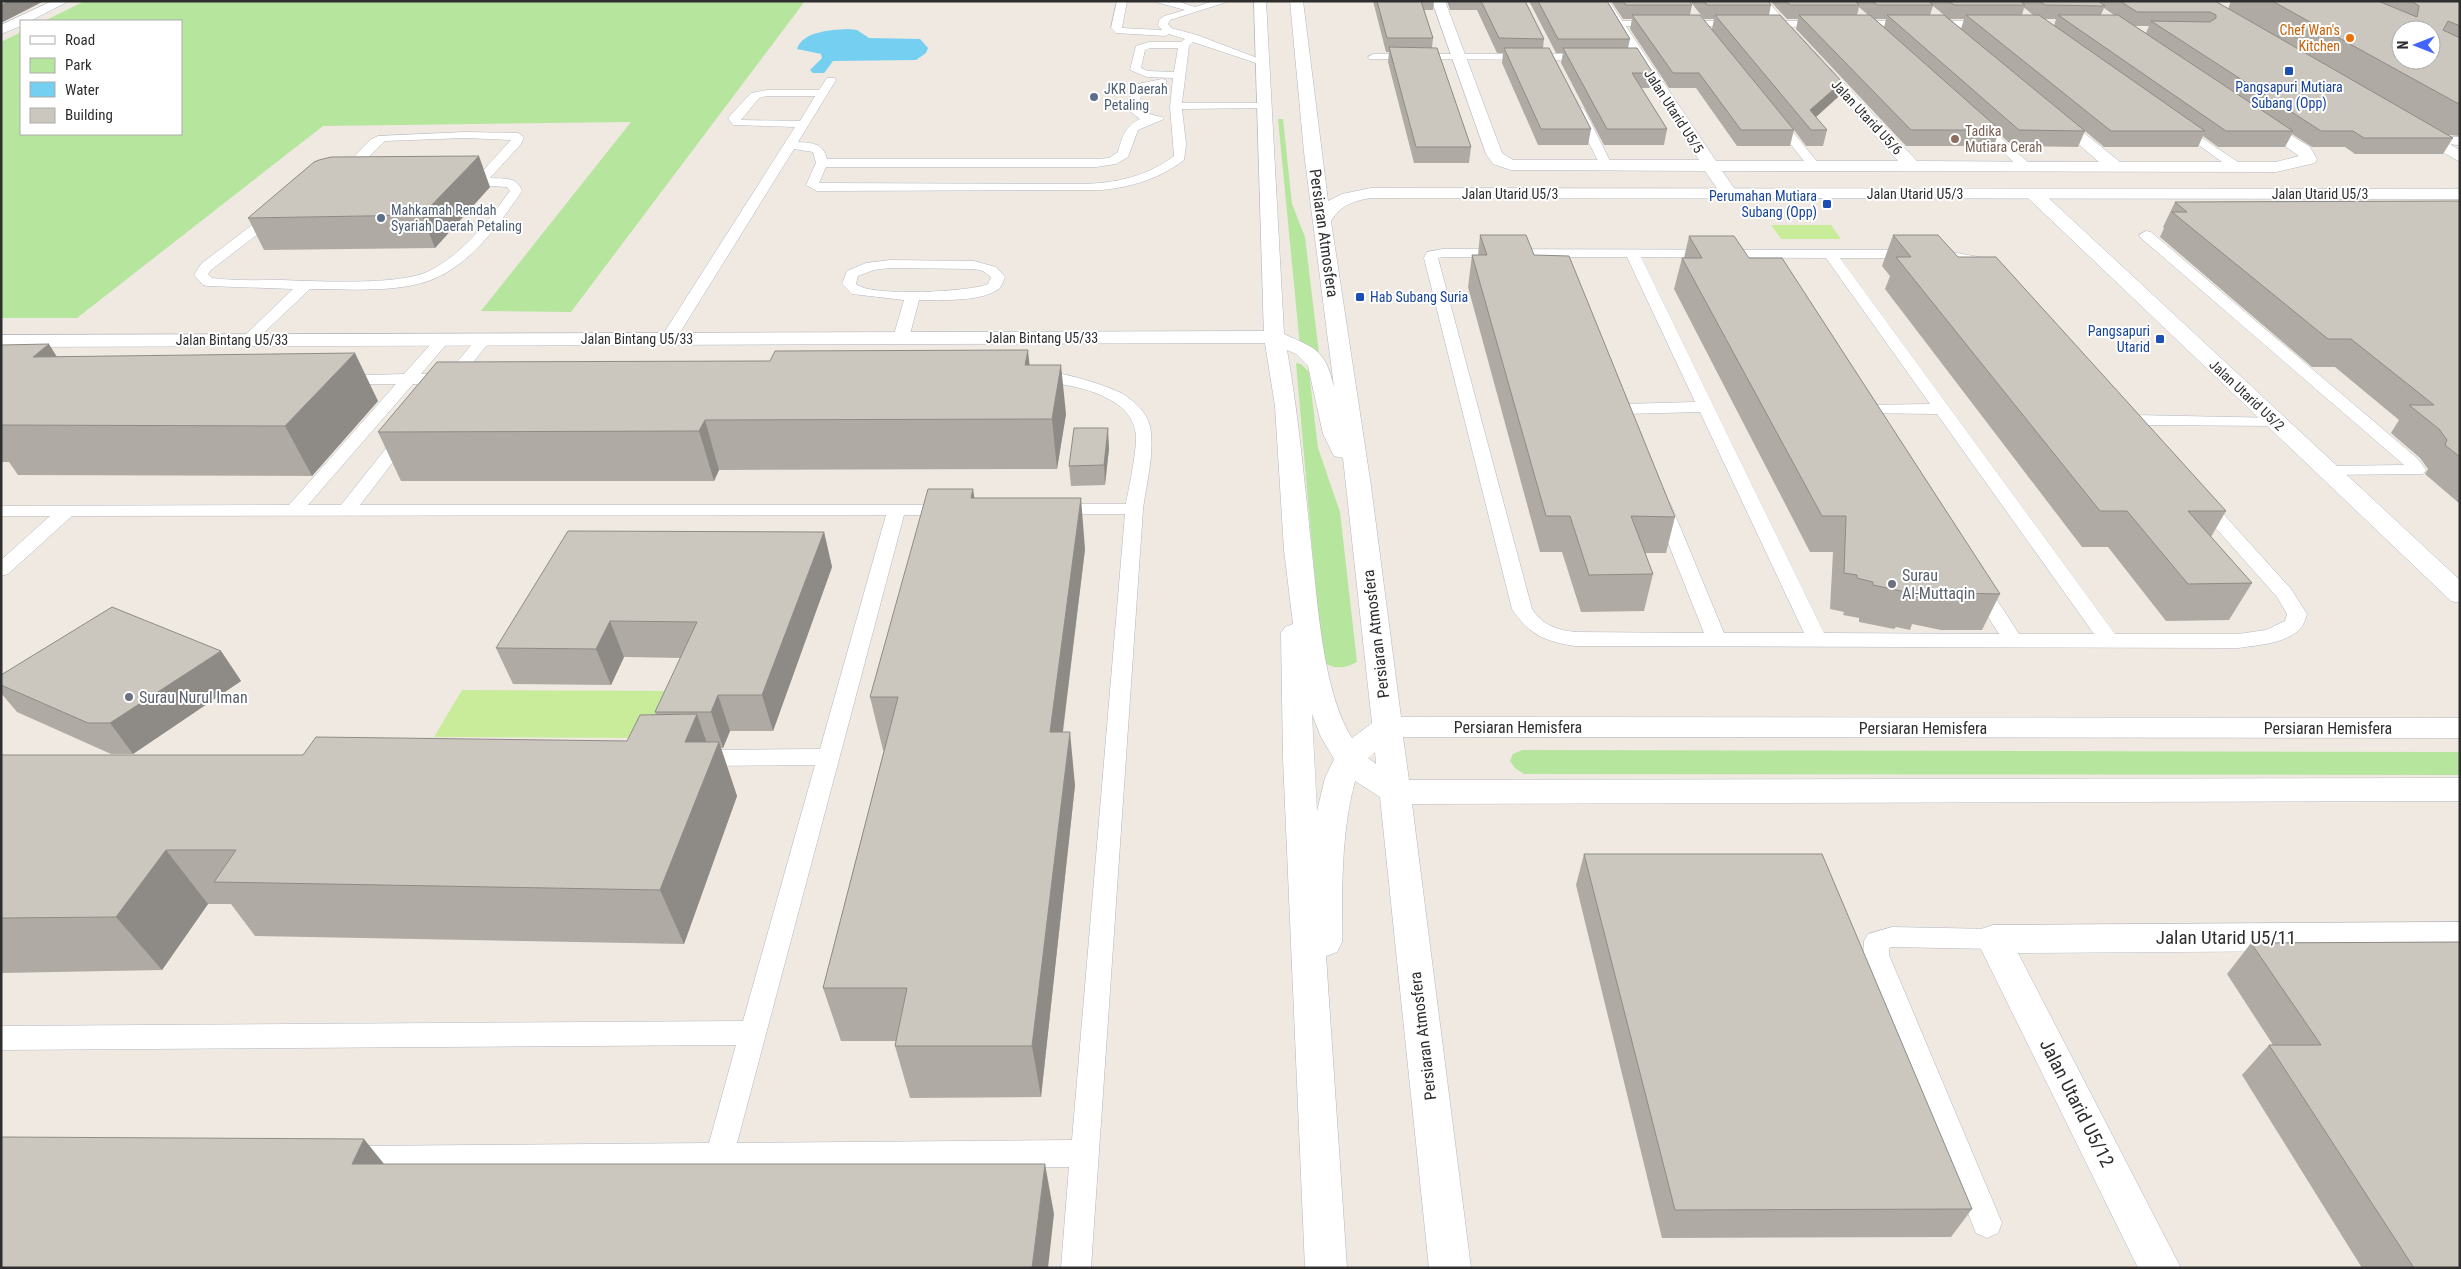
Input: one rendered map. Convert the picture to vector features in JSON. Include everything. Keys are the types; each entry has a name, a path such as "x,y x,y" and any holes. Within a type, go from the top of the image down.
{"street":[{"path":"22,20 63,1"},
{"name":"Persiaran Atmosfera","path":"1260,1 1263,62 1315,169 1359,486 1450,1268"},
{"name":"Persiaran Atmosfera","path":"1296,1 1282,99 1274,337 1286,406 1297,533 1295,688 1326,1268"},
{"path":"1438,1 1494,154 1499,160 1512,165 2276,167 2309,159 2304,150 2247,112"},
{"name":"Jalan Utarid U5/5","path":"1602,1 1618,24 1635,58 1730,195"},
{"name":"Jalan Utarid U5/6","path":"1760,1 1913,167"},
{"path":"1923,7 1959,37"},
{"path":"1,30 20,21"},
{"path":"2041,105 2116,167"},
{"path":"2400,121 2460,157"},
{"path":"1315,169 1329,181 1371,193"},
{"path":"1322,220 1329,206 1346,198 1371,193"},
{"name":"Jalan Utarid U5/3","path":"1371,193 1730,195 2460,194"},
{"name":"Jalan Utarid U5/2","path":"2034,194 2460,595"},
{"path":"1274,337 1303,350 1318,364 1334,434 1359,486"},
{"name":"Jalan Bintang U5/33","path":"1,341 1274,337"},
{"path":"1297,533 1313,664 1330,724 1349,758 1395,792 2460,789"},
{"path":"1321,1180 1326,882 1334,795 1349,758 1387,727"},
{"name":"Persiaran Hemisfera","path":"1387,727 2460,728"},
{"name":"Jalan Utarid U5/11","path":"1993,938 2460,936"},
{"name":"Jalan Utarid U5/12","path":"1993,938 2160,1268"}],"lane":[{"path":"1122,1 1116,28 1120,31 1178,32"},
{"path":"1157,1 1174,2 1195,10"},
{"path":"1225,1 1167,18 1162,22 1168,30 1263,62"},
{"path":"1688,9 1712,39"},
{"path":"1856,13 1883,37"},
{"path":"1618,24 1999,24"},
{"path":"1192,91 1179,82 1135,70 1140,48 1143,46 1184,45 1193,37"},
{"path":"789,145 814,147 819,151 822,163 812,185 814,186 1102,187 1145,179 1169,167 1180,157 1182,144 1176,106 1184,45"},
{"path":"1373,57 1601,58"},
{"path":"668,339 831,80"},
{"path":"1177,120 1151,119 1141,116 1133,109 1137,87 1179,82"},
{"path":"802,124 737,123 734,118 755,95 822,93"},
{"path":"1176,106 1282,99"},
{"path":"1573,99 1606,165"},
{"path":"1766,107 1815,166"},
{"path":"1969,115 2026,166"},
{"path":"2165,116 2237,167"},
{"path":"822,163 1096,163 1112,161 1124,154 1130,129 1151,119"},
{"path":"353,180 334,183 382,138 464,134 518,137 512,148 480,181"},
{"path":"2434,142 2460,142"},
{"path":"289,204 206,267 201,275 208,282 223,284 306,285 382,283 430,276 449,266 497,218 516,191 514,185 510,183 443,180"},
{"path":"2146,235 2412,463 2417,470 2329,471"},
{"path":"1443,253 1560,253 1941,254 1963,257 1987,266 1999,275 2284,593 2297,614 2293,625 2271,636 2238,641 1717,640 1557,637 1540,630 1528,621 1522,609 1431,256 1443,253"},
{"path":"1560,253 1568,272"},
{"path":"1632,254 1817,640"},
{"path":"1761,254 1772,270"},
{"path":"1830,254 2109,640"},
{"path":"890,264 974,265 994,270 998,277 993,287 981,292 958,296 913,295 869,294 852,288 848,284 852,274 860,269 890,264"},
{"path":"248,340 306,285"},
{"path":"902,338 913,295"},
{"path":"294,511 442,340"},
{"path":"439,395 483,340"},
{"path":"1018,376 1066,379 1098,388 1117,398 1135,412 1144,433 1134,509 1076,1268"},
{"path":"320,379 471,379"},
{"path":"1616,390 1631,427"},
{"path":"1852,393 1873,426"},
{"path":"1623,409 1706,407"},
{"path":"1862,410 1942,409"},
{"path":"2129,420 2275,421"},
{"path":"346,511 414,426"},
{"path":"1657,492 1717,640"},
{"path":"1035,510 1134,509"},
{"path":"719,1157 896,510"},
{"path":"1,511 966,510"},
{"path":"1,570 67,511"},
{"path":"1970,574 2013,640"},
{"path":"680,758 829,757"},
{"path":"1988,1223 1876,955 1878,941 1892,937 1993,938"},
{"path":"1,1038 754,1033"},
{"path":"330,1160 1085,1153"}],"green space":[{"path":"85,1 805,1 571,312 481,311 631,122 323,126 77,318 1,318 1,42 20,32 20,135 182,135 182,20 46,20"},
{"path":"1278,119 1283,119 1292,204 1305,237 1319,354 1300,346"},
{"path":"1771,225 1831,225 1841,239 1781,239"},
{"path":"1296,363 1301,364 1309,372 1318,448 1340,512 1357,662 1344,667 1335,667 1322,662"},
{"path":"462,690 668,691 647,738 434,737"},
{"path":"1522,750 2460,752 2460,775 1524,774 1515,768 1510,761 1513,754"}],"water":[{"path":"847,29 857,30 869,38 920,39 928,48 926,53 916,60 833,61 824,73 813,73 810,70 822,58 821,54 797,49 800,43 811,35"}],"building":[{"path":"1,1 9,1 1,5"},
{"path":"1377,1 1421,1 1433,38 1387,38"},
{"path":"1481,1 1525,1 1544,39 1499,38"},
{"path":"1538,1 1607,1 1630,39 1558,39"},
{"path":"1623,1 1689,1 1692,5 1626,5"},
{"path":"1704,1 1768,1 1771,5 1707,5"},
{"path":"1786,1 1855,1 1859,5 1790,5"},
{"path":"1872,1 1928,1 1933,5 1877,5"},
{"path":"1949,1 2020,1 2025,5 1954,5"},
{"path":"2039,1 2098,1 2105,6 2045,5"},
{"path":"2120,1 2215,1 2453,138 2364,138 2353,131 2321,131 2151,21 2210,22 2216,18 2216,15 2210,12 2137,12"},
{"path":"2272,1 2378,1 2417,17 2419,6 2411,1 2460,1 2460,26 2448,21 2443,30 2460,38 2460,103 2397,70 2441,70 2441,20 2391,20 2391,67"},
{"path":"1632,15 1700,15 1794,130 1741,130 1699,73 1673,73"},
{"path":"1715,15 1780,15 1842,82 1810,110 1827,130 1811,130"},
{"path":"1799,15 1870,15 2000,130 1911,130"},
{"path":"1887,15 1944,15 2085,131 2019,130"},
{"path":"1966,15 2039,15 2205,131 2111,131"},
{"path":"2058,15 2118,15 2293,131 2226,131"},
{"path":"1389,47 1437,48 1471,147 1416,147"},
{"path":"1504,48 1549,48 1591,129 1541,129"},
{"path":"1563,48 1637,48 1653,73 1632,73 1667,129 1607,129"},
{"path":"479,156 422,215 248,218 314,162 319,160 331,157"},
{"path":"2460,201 2460,457 2445,445 2447,440 2439,429 2409,405 2434,405 2351,339 2328,339 2172,212 2187,212 2175,202"},
{"path":"1480,235 1526,235 1534,255 1569,256 1675,517 1631,516 1653,574 1589,575 1570,516 1546,516 1472,255 1487,255"},
{"path":"1893,235 1938,235 1958,257 1996,257 2226,511 2188,511 2252,583 2188,584 2127,511 2100,511 1896,257 1911,257"},
{"path":"1689,236 1734,236 1749,258 1782,258 2000,594 1957,593 1926,587 1926,593 1909,590 1910,593 1873,585 1873,582 1857,578 1857,575 1844,573 1846,516 1822,516 1682,258 1702,258"},
{"path":"49,344 33,357 355,353 285,426 1,425 1,345"},
{"path":"1028,350 1025,365 1061,365 1052,419 705,420 699,431 378,432 437,362 770,361 775,351"},
{"path":"1074,428 1108,428 1104,465 1069,466"},
{"path":"928,489 973,489 971,498 1081,498 1050,732 1070,732 1032,1046 895,1046 907,988 823,988 898,697 870,697"},
{"path":"568,531 824,532 762,695 718,695 711,712 655,712 697,622 610,621 596,649 496,648"},
{"path":"112,607 221,651 110,723 88,723 1,685 1,675"},
{"path":"697,714 685,742 719,742 660,890 214,882 236,850 166,850 116,917 1,918 1,755 303,755 316,737 627,741 640,715"},
{"path":"1584,854 1822,854 1972,1209 1675,1210"},
{"path":"2460,942 2460,1268 2414,1268 2269,1045 2321,1045 2251,943"},
{"path":"1,1137 364,1139 352,1164 1045,1164 1032,1268 1,1268"}],"place":[{"name":"Chef Wan's Kitchen","path":"2350,38"},
{"name":"Pangsapuri Mutiara Subang (Opp)","path":"2289,71"},
{"name":"JKR Daerah Petaling","path":"1094,97"},
{"name":"Tadika Mutiara Cerah","path":"1955,139"},
{"name":"Perumahan Mutiara Subang (Opp)","path":"1827,204"},
{"name":"Mahkamah Rendah Syariah Daerah Petaling","path":"381,218"},
{"name":"Hab Subang Suria","path":"1360,297"},
{"name":"Pangsapuri Utarid","path":"2160,339"},
{"name":"Surau Al-Muttaqin","path":"1892,584"},
{"name":"Surau Nurul Iman","path":"129,697"}]}
